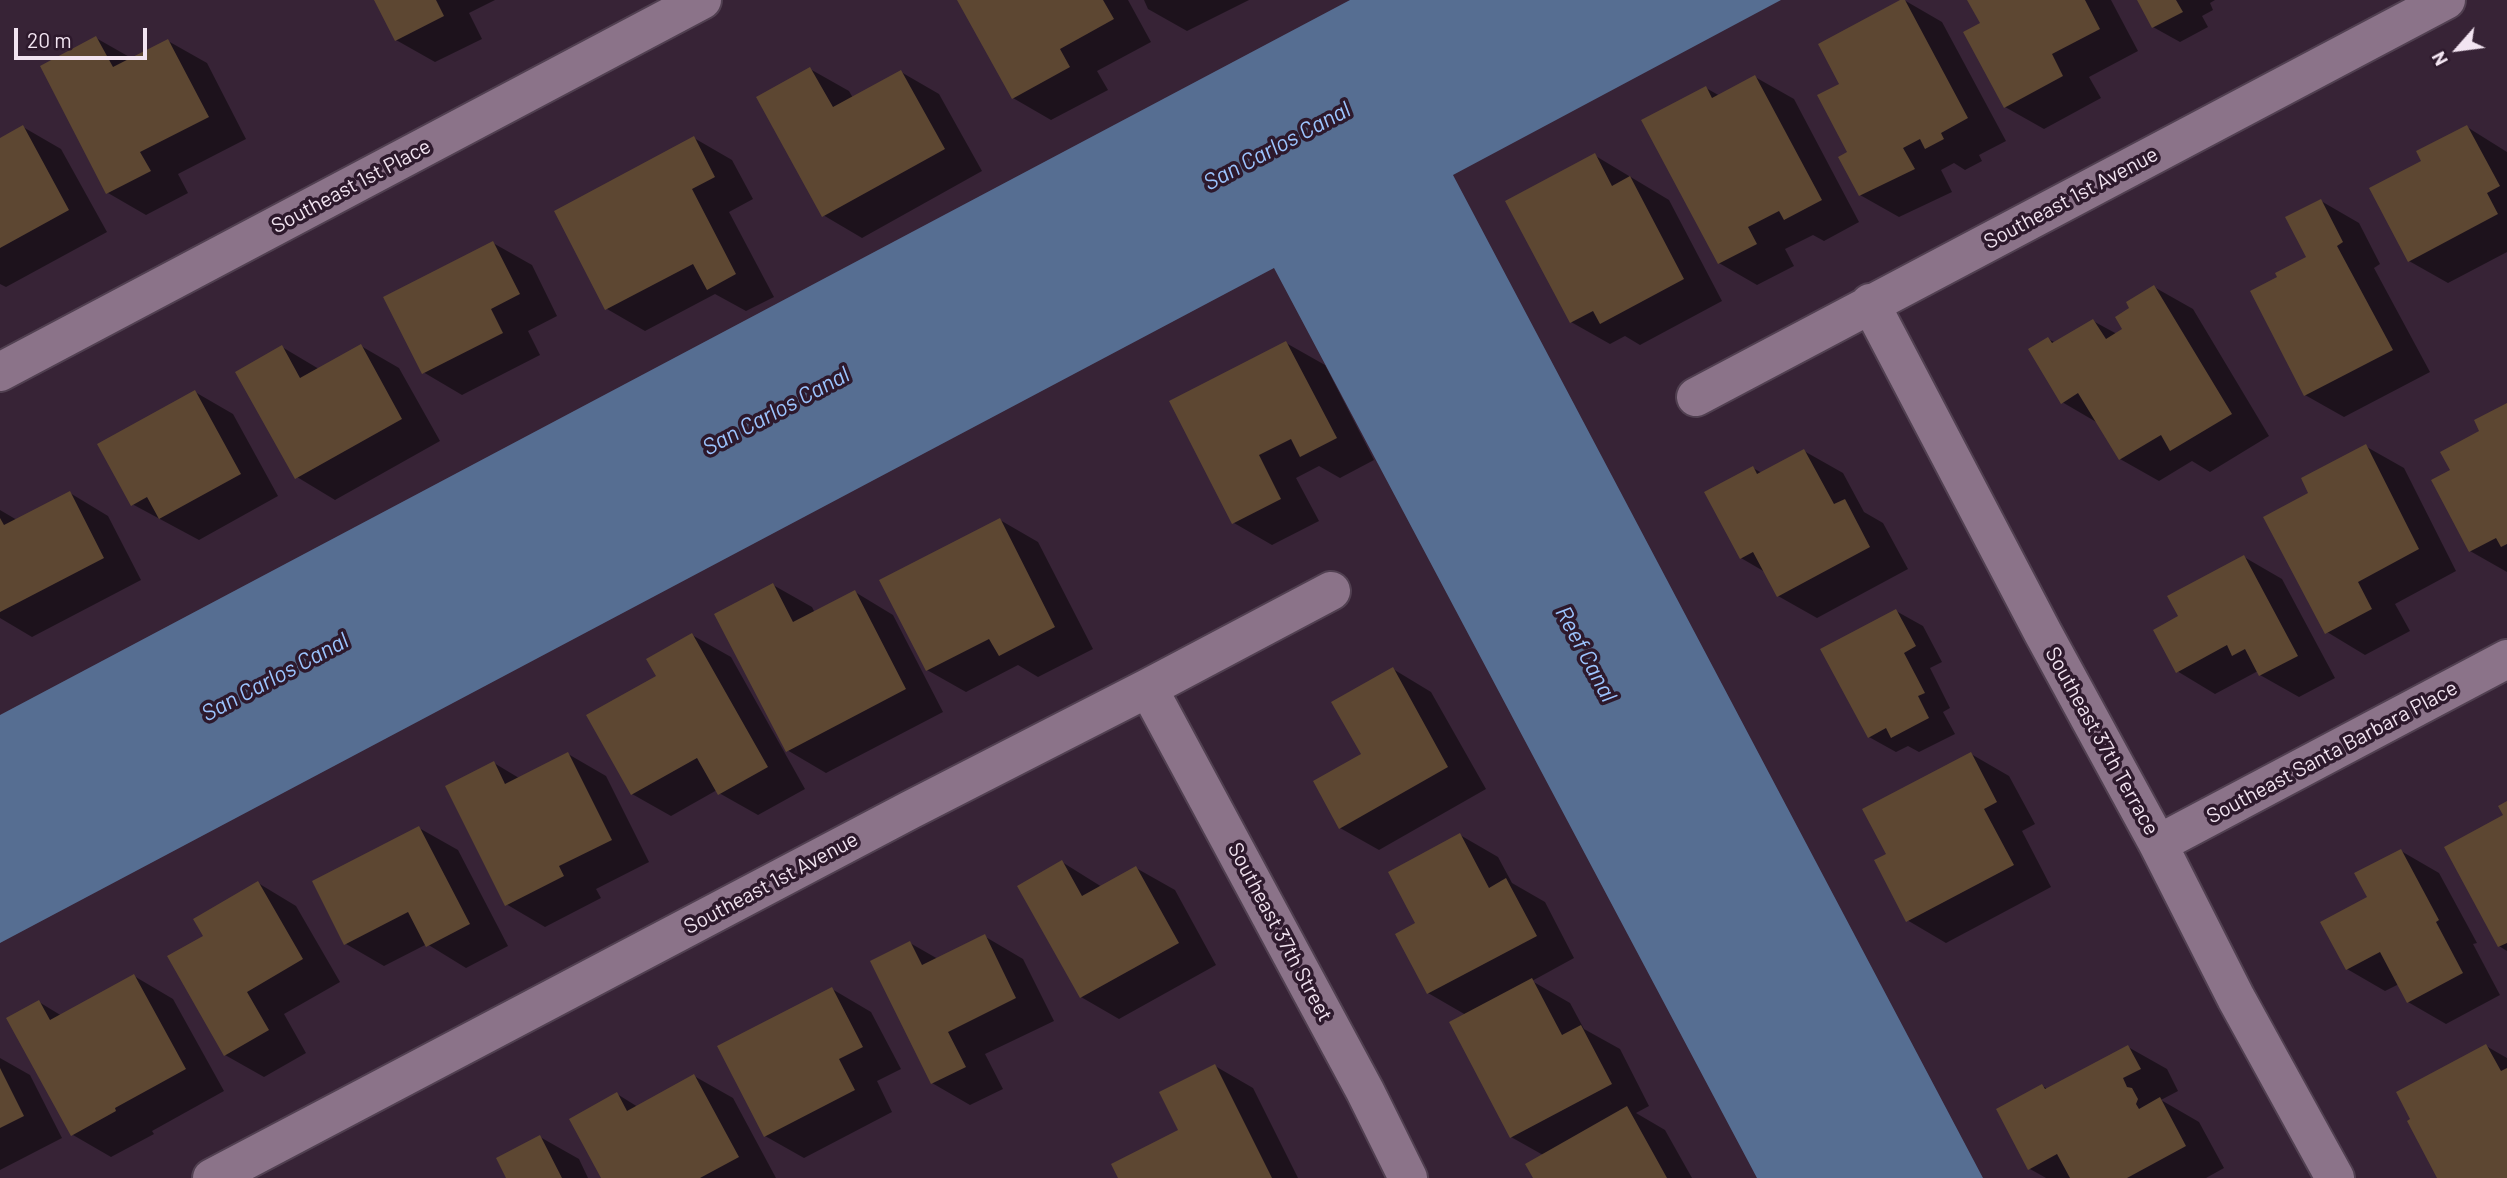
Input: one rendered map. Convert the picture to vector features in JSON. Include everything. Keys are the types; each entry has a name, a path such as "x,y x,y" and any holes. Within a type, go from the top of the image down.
{"street":[{"name":"Southeast 1st Place","path":"0,372 702,0"},
{"name":"Southeast 1st Avenue","path":"1696,397 2446,0"},
{"name":"Southeast 37th Terrace","path":"1870,303 2043,633 2158,844 2236,998 2335,1178"},
{"name":"Southeast 1st Avenue","path":"212,1178 1331,591"},
{"name":"Southeast Santa Barbara Place","path":"2158,844 2507,660"},
{"name":"Southeast 37th Street","path":"1148,688 1359,1079 1408,1178"}],"water":[{"path":"1350,0 1781,0 1453,175 1983,1178 1757,1178 1274,268 0,943 0,715"}],"building":[{"path":"374,0 436,0 444,16 395,41"},
{"path":"957,0 1103,0 1114,19 1060,49 1070,67 1012,99"},
{"path":"1900,0 1905,0 1968,118 1941,133 1944,139 1925,149 1920,139 1903,148 1915,169 1859,196 1838,157 1847,152 1817,95 1839,84 1818,44"},
{"path":"1967,0 2085,0 2100,29 2052,54 2063,76 2004,108 1963,32 1980,23"},
{"path":"2137,0 2176,0 2183,12 2152,28"},
{"path":"96,36 113,67 168,39 209,117 140,152 151,171 106,194 40,66"},
{"path":"810,67 833,107 901,70 945,149 822,217 756,97"},
{"path":"1755,75 1822,200 1784,220 1779,211 1748,227 1757,244 1718,264 1641,120 1706,86 1712,98"},
{"path":"23,125 69,210 0,248 0,138"},
{"path":"2467,125 2500,186 2487,193 2498,214 2408,262 2369,188 2421,161 2416,151"},
{"path":"694,136 715,177 692,189 736,274 707,290 693,264 605,310 554,211"},
{"path":"1595,153 1612,186 1630,176 1684,279 1600,324 1593,311 1570,323 1505,201"},
{"path":"2321,199 2343,242 2337,246 2393,350 2304,396 2250,291 2277,277 2275,273 2306,257 2285,217"},
{"path":"493,241 520,294 491,309 503,333 422,374 383,297"},
{"path":"2154,285 2232,414 2170,451 2161,435 2119,460 2078,393 2061,404 2028,349 2048,337 2052,343 2093,319 2106,339 2122,329 2115,317 2129,308 2126,302"},
{"path":"1286,341 1337,438 1300,457 1291,439 1259,455 1281,499 1232,524 1169,401"},
{"path":"361,344 402,419 295,479 235,372 282,345 300,378"},
{"path":"195,390 241,474 159,519 147,497 131,506 97,444"},
{"path":"2507,403 2507,544 2501,547 2496,538 2469,552 2431,480 2450,470 2440,452 2479,431 2474,420"},
{"path":"2366,444 2419,549 2358,582 2372,609 2325,634 2263,517 2308,493 2301,478"},
{"path":"1804,449 1834,504 1845,499 1870,547 1777,597 1753,552 1740,559 1704,492 1753,466 1757,474"},
{"path":"70,491 104,558 0,612 0,518 4,525"},
{"path":"1000,518 1055,627 999,656 989,639 926,671 879,580"},
{"path":"2244,555 2298,656 2259,676 2245,649 2232,656 2227,645 2176,673 2153,630 2178,616 2167,596"},
{"path":"773,583 793,622 855,590 906,689 786,752 714,614"},
{"path":"1896,609 1916,646 1904,653 1925,693 1918,696 1929,718 1891,738 1886,728 1868,738 1820,649"},
{"path":"692,633 768,767 718,795 697,758 631,795 586,715 656,676 646,659"},
{"path":"1393,667 1448,767 1339,829 1313,781 1361,754 1331,702"},
{"path":"568,752 612,840 559,866 564,876 505,906 445,786 494,761 505,784"},
{"path":"1971,752 1997,802 1984,809 2014,865 1906,922 1874,860 1886,854 1862,809"},
{"path":"2507,801 2507,943 2498,947 2444,847 2503,815 2498,806"},
{"path":"419,826 470,924 426,947 408,912 344,945 312,881"},
{"path":"1460,833 1489,888 1506,878 1537,936 1427,994 1395,934 1415,923 1388,872"},
{"path":"2401,849 2439,920 2436,922 2463,973 2407,1003 2380,952 2346,970 2320,922 2367,897 2354,873"},
{"path":"1062,860 1082,896 1136,866 1179,943 1080,998 1017,886"},
{"path":"258,881 303,959 247,992 269,1030 224,1056 167,956 203,936 193,919"},
{"path":"985,934 1016,998 948,1032 966,1067 931,1084 870,961 910,941 922,965"},
{"path":"134,974 186,1069 71,1136 6,1018 39,1000 50,1020"},
{"path":"1532,978 1562,1035 1581,1025 1612,1084 1510,1138 1449,1022"},
{"path":"832,987 863,1047 839,1059 855,1090 764,1137 717,1046"},
{"path":"2486,1044 2501,1071 2507,1068 2507,1178 2437,1178 2407,1121 2410,1119 2396,1092"},
{"path":"2128,1045 2141,1069 2123,1078 2138,1099 2136,1104 2139,1109 2160,1097 2186,1146 2127,1178 2070,1178 2057,1154 2028,1170 1996,1109 2042,1084 2045,1089"},
{"path":"1215,1064 1272,1178 1118,1178 1111,1164 1178,1130 1159,1092"},
{"path":"0,1068 24,1116 0,1128"},
{"path":"694,1074 739,1157 700,1178 601,1178 569,1119 617,1092 627,1111"},
{"path":"1627,1106 1667,1178 1533,1178 1525,1164"},
{"path":"540,1135 562,1178 506,1178 496,1158"}],"water label":[{"name":"San Carlos Canal","path":"1277,146"},
{"name":"San Carlos Canal","path":"776,411"},
{"name":"Reef Canal","path":"1586,654"},
{"name":"San Carlos Canal","path":"275,677"}]}
